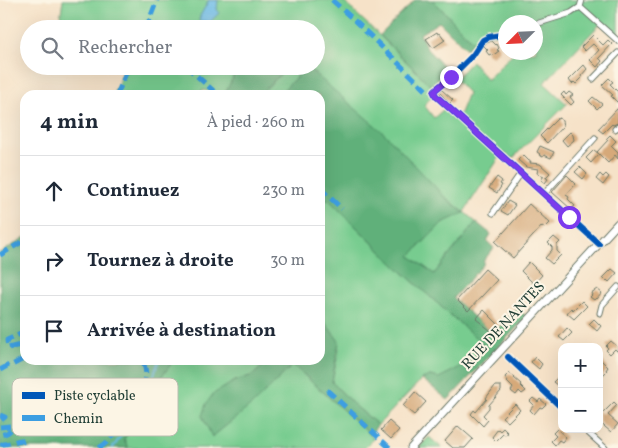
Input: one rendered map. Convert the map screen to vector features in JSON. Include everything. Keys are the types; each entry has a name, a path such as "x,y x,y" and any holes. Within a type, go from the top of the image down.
{"main road":[{"name":"RUE DE NANTES","path":"411,448 618,223"}],"street":[{"path":"543,22 571,12 580,7 582,0"},
{"path":"580,7 618,41"},
{"path":"498,35 484,40 473,55 434,92 436,96 599,244"},
{"path":"593,79 618,53"},
{"path":"544,194 595,138"},
{"path":"493,213 521,173"},
{"path":"600,313 602,305 618,287"},
{"path":"508,357 558,404"},
{"path":"588,433 605,448"}],"green space":[{"path":"63,0 342,0 432,87 432,97 424,105 434,118 444,109 454,119 460,113 468,93 455,79 472,61 487,80 506,60 543,60 543,15 498,15 498,33 486,34 474,43 433,0 618,0 618,36 602,22 544,83 567,104 512,159 503,152 464,212 444,196 315,75 325,75 325,20 60,20"},
{"path":"415,0 433,0 474,43 466,49 439,22 420,34 427,49 451,74 432,87 380,35"},
{"path":"122,75 233,75 227,90 115,90"},
{"path":"233,75 280,75 264,90 227,90"},
{"path":"280,75 299,75 283,90 264,90"},
{"path":"299,75 316,75 386,135 444,196 464,213 442,223 410,256 434,274 476,222 491,234 487,241 494,248 484,260 483,265 453,298 493,334 517,308 527,317 448,400 422,379 430,376 439,378 468,363 485,346 399,269 329,200 325,199 325,90 283,90"},
{"path":"325,199 329,200 399,269 485,346 469,363 439,378 430,376 422,379 378,425 353,404 332,382 339,349 325,325"},
{"path":"464,212 476,222 434,274 410,256 442,223"},
{"path":"20,240 20,365 170,365 160,378 12,378 12,436 126,436 124,439 128,448 0,448 0,251 1,253"},
{"path":"325,323 339,341 332,382 353,404 378,425 370,434 293,365 325,365"},
{"path":"170,365 264,365 253,375 235,381 212,437 252,404 293,365 374,438 365,448 128,448 124,439 126,436 178,436 178,378 160,378"},
{"path":"264,365 293,365 253,404 212,437 202,416 206,404 213,394 235,381 253,375"},
{"path":"429,437 442,448 418,448"}],"water":[{"path":"209,0 218,0 217,9 219,13 212,20 199,20"}],"building":[{"path":"437,32 445,40 433,48 426,39"},
{"path":"593,35 603,45 608,40 612,44 599,58 602,61 597,67 590,60 599,50 593,44 585,51 581,47"},
{"path":"492,41 497,44 498,52 492,56 491,54 489,55 486,51 488,50 484,46"},
{"path":"584,65 587,69 581,76 582,78 576,84 574,82 572,84 569,80"},
{"path":"609,78 613,82 610,84 618,92 618,103 611,96 613,95 602,85"},
{"path":"442,90 453,100 450,103 439,92"},
{"path":"564,92 566,95 569,92 573,95 570,97 574,102 571,105 561,95"},
{"path":"593,97 602,104 597,109 589,101"},
{"path":"618,108 618,123 612,124 603,133 598,129"},
{"path":"560,118 563,126 547,143 540,136"},
{"path":"570,132 574,140 567,146 562,140"},
{"path":"610,135 616,141 611,146 618,153 618,159 615,155 608,163 597,152"},
{"path":"540,146 554,152 551,158 539,155 537,152"},
{"path":"594,150 599,154 591,163 586,158"},
{"path":"523,155 531,161 530,163 540,164 550,173 545,177 548,179 545,183 541,180 544,176 537,173 538,169 526,167 518,160"},
{"path":"580,167 587,174 583,179 575,172"},
{"path":"600,174 603,177 606,174 609,177 603,185 596,179"},
{"path":"567,175 576,184 566,195 575,206 571,209 552,192"},
{"path":"497,177 502,181 500,184 502,185 497,193 489,188"},
{"path":"508,201 515,205 508,215 501,211"},
{"path":"529,204 550,223 545,228 542,226 513,258 495,242"},
{"path":"554,237 560,242 557,245 557,251 561,255 552,264 545,258 552,250 548,243"},
{"path":"529,262 542,275 534,284 521,271"},
{"path":"485,269 497,280 468,311 457,300"},
{"path":"612,269 617,273 609,282 606,281 603,278"},
{"path":"597,289 602,293 594,300 590,297 591,293"},
{"path":"582,301 587,306 574,319 567,313"},
{"path":"484,310 498,324 491,331 476,319"},
{"path":"594,319 601,326 597,331 589,324"},
{"path":"567,328 572,333 564,341 559,337"},
{"path":"611,341 618,347 618,352 615,349 610,354 606,350 608,348 606,346"},
{"path":"535,357 542,364 539,369 531,362"},
{"path":"603,362 608,367 603,375"},
{"path":"509,373 515,377 526,391 522,394 519,391 516,395 511,391 513,388 505,377"},
{"path":"558,377 558,386 553,382"},
{"path":"495,386 501,386 501,391 483,415 488,420 483,426 471,414 474,410 476,412"},
{"path":"415,392 426,402 414,415 403,406"},
{"path":"533,398 538,402 540,399 546,404 542,408 540,407 534,414 530,410 534,405 530,401"},
{"path":"614,402 617,405 608,415 618,424 611,432 603,425 603,413"},
{"path":"515,404 520,410 508,422 502,417"},
{"path":"389,421 399,430 391,439 381,430"},
{"path":"458,426 473,439 465,448 453,448 445,441"},
{"path":"503,428 508,433 503,434 496,441 492,437 498,429 500,431"},
{"path":"557,429 558,433 562,433 566,437 562,442 559,440 555,445 551,441 556,436 553,433"}],"waterway":[{"path":"153,378 157,365"},
{"path":"112,448 121,436"}],"marked path":[{"path":"149,20 157,0"},
{"path":"332,0 426,90 434,92"},
{"path":"119,90 125,75"},
{"path":"196,75 212,90"},
{"path":"325,193 342,209"},
{"path":"0,255 20,243"},
{"path":"20,334 7,340 8,348 20,345"},
{"path":"0,370 20,361"},
{"path":"144,365 145,378"},
{"path":"327,390 390,448"},
{"path":"0,415 5,417 0,421"},
{"path":"0,427 10,426 12,428 7,433 0,435"},
{"path":"99,448 112,436"},
{"path":"0,444 21,440 22,443 19,448"}],"cycle path":[{"path":"498,35 483,40 473,55 434,92 436,96 599,244"},
{"path":"508,357 558,404"}],"route":[{"path":"451,77 435,90 436,96 569,217"}]}
